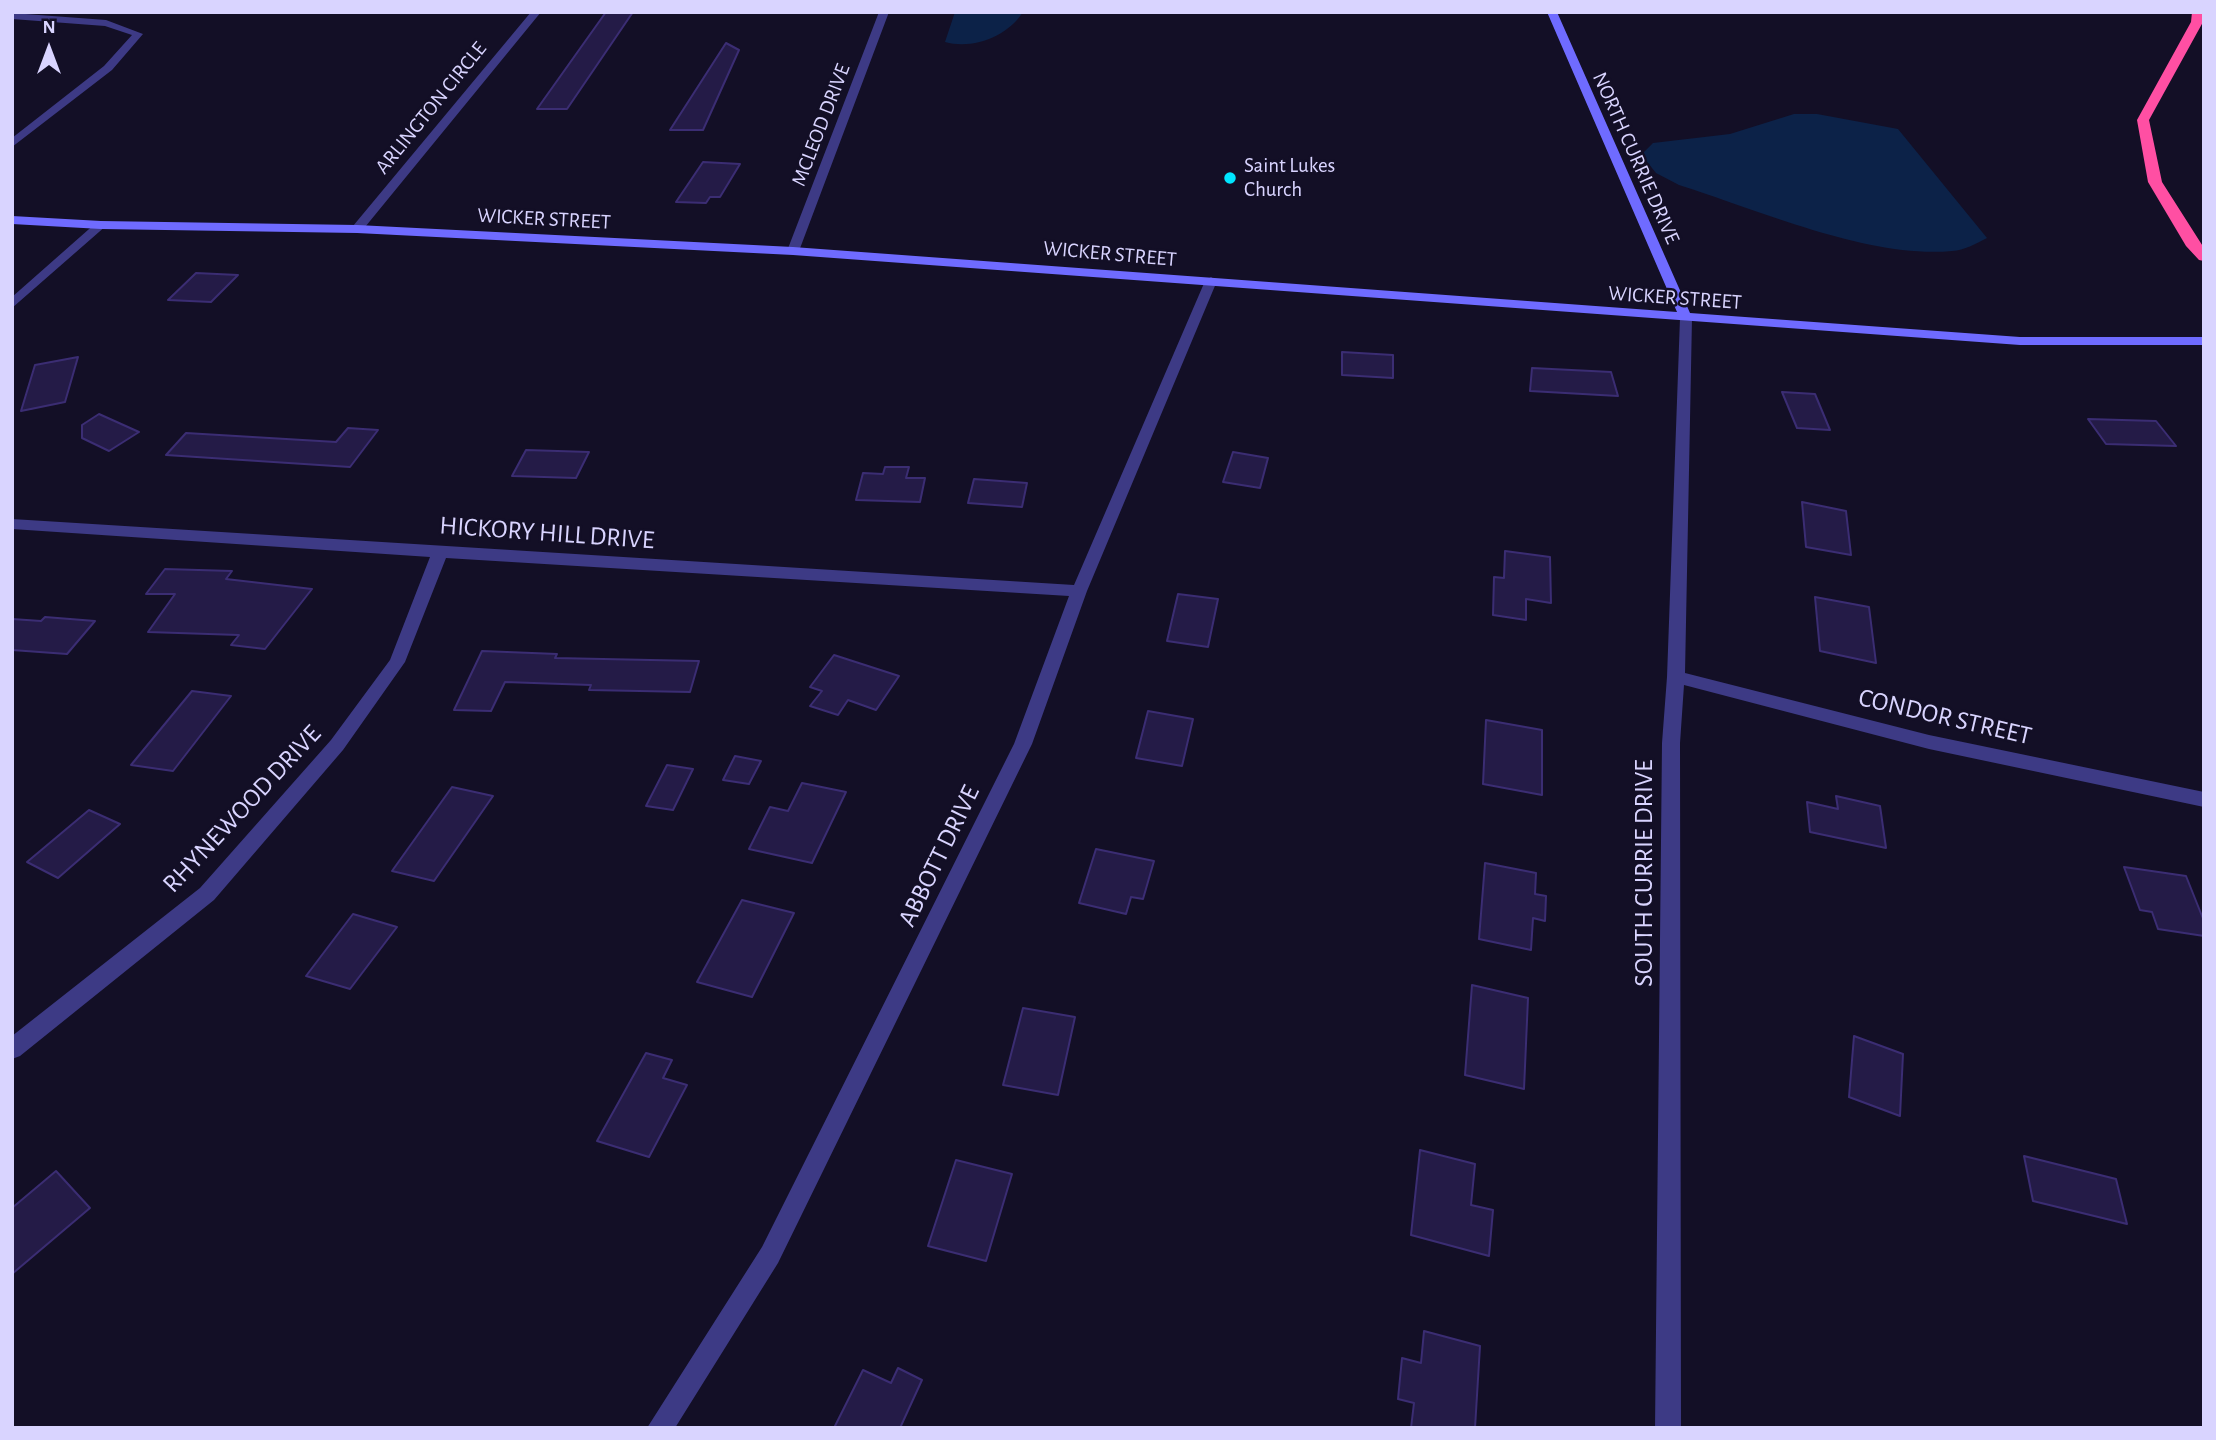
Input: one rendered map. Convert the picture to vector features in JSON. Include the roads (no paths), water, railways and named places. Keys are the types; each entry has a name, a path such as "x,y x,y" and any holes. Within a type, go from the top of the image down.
{"highway":[{"path":"2199,12 2197,22 2143,120 2155,182 2191,243 2204,257"}],"main road":[{"name":"NORTH CURRIE DRIVE","path":"1552,12 1686,318"},
{"name":"WICKER STREET","path":"12,220 101,225 357,229 793,251 2020,341 2204,341"}],"street":[{"name":"ARLINGTON CIRCLE","path":"357,229 536,12"},
{"name":"MCLEOD DRIVE","path":"793,251 884,12"},
{"path":"12,16 106,23 138,34 108,68 12,144"},
{"path":"12,304 101,225"},
{"name":"ABBOTT DRIVE","path":"660,1428 770,1255 1023,744 1079,591 1211,281"},
{"name":"SOUTH CURRIE DRIVE","path":"1668,1428 1671,743 1676,677 1686,318"},
{"name":"HICKORY HILL DRIVE","path":"12,524 1079,591"},
{"name":"RHYNEWOOD DRIVE","path":"12,1049 207,894 337,745 397,662 441,550"},
{"name":"CONDOR STREET","path":"1676,677 1929,742 2204,800"}],"water":[{"path":"955,12 1023,12 1008,28 989,39 956,44 945,42"},
{"path":"1794,114 1817,114 1898,129 1987,238 1952,251 1886,248 1850,240 1679,185 1656,173 1644,158 1644,152 1653,143 1730,134"}],"place":[{"name":"Saint Lukes Church","path":"1230,178"}]}
